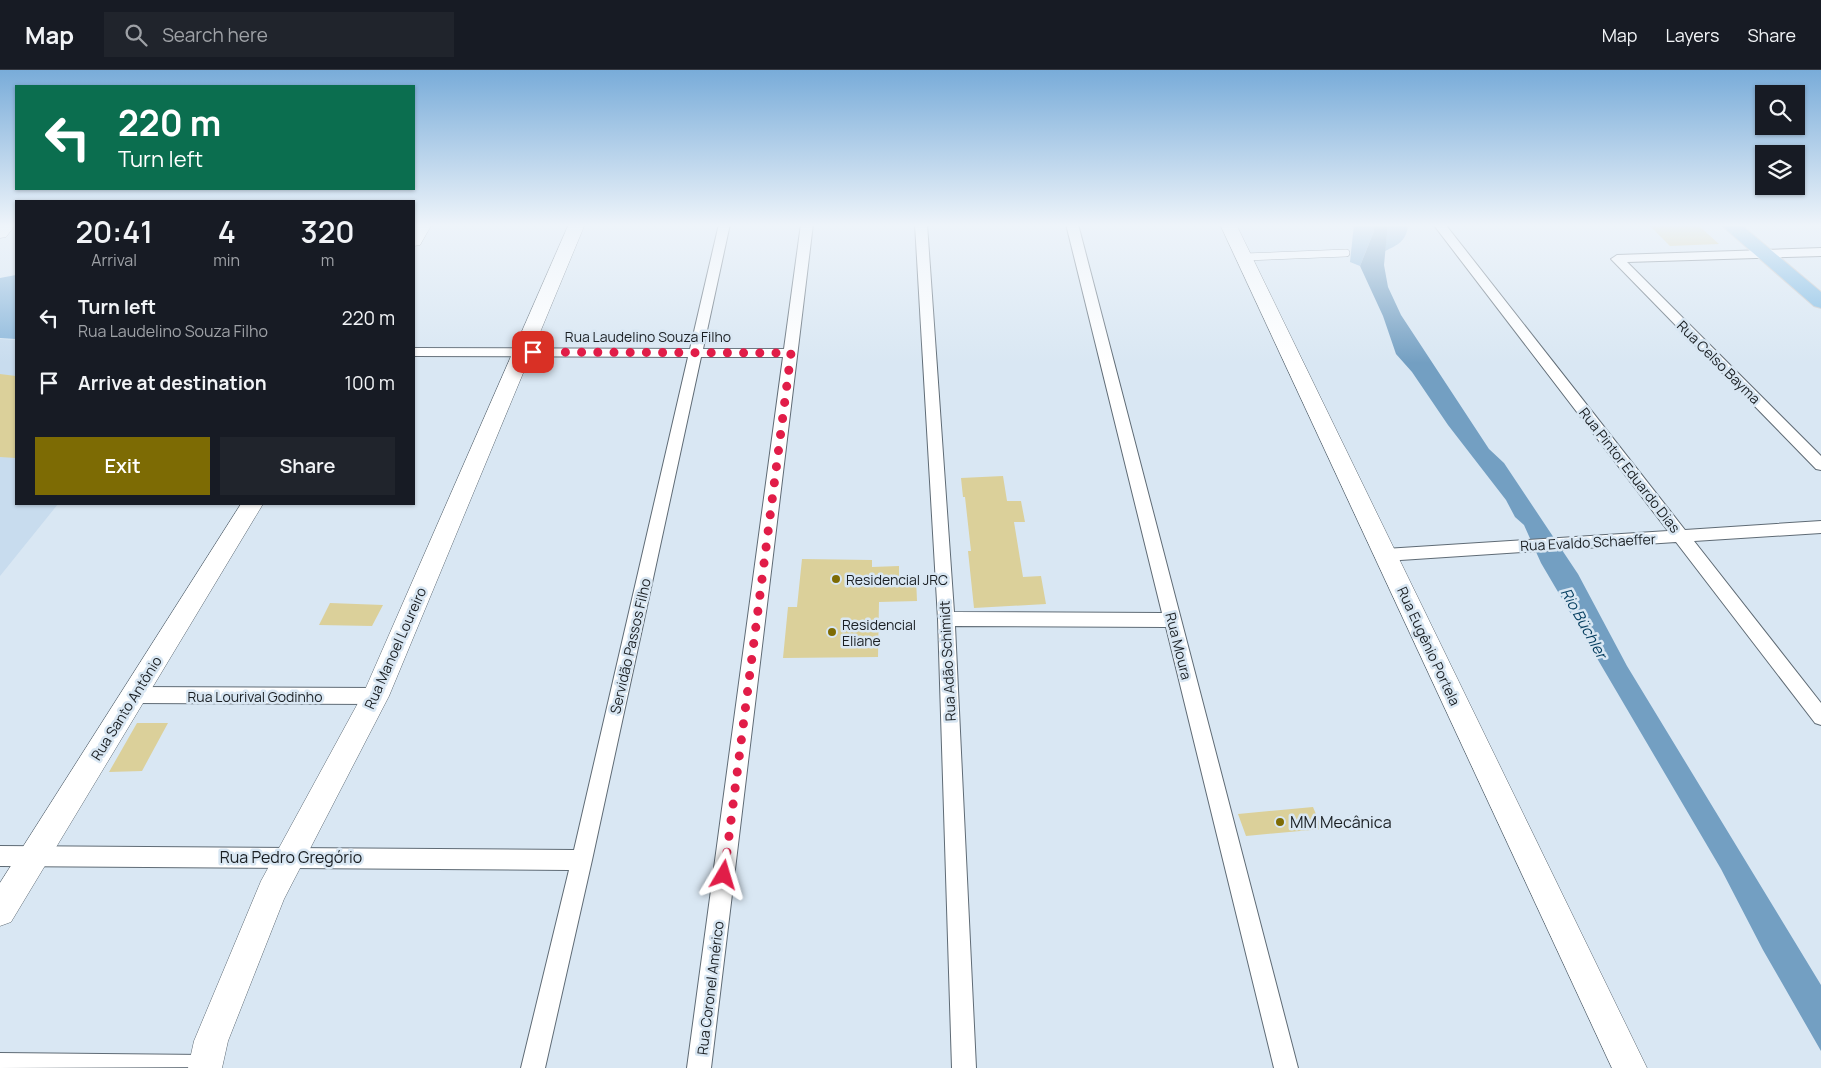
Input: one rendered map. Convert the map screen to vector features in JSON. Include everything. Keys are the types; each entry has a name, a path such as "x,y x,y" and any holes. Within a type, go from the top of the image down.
{"main road":[{"path":"1788,271 1821,302"},
{"path":"1796,271 1821,288"}],"street":[{"name":"Rua Manoel Loureiro","path":"205,1067 214,1033 272,891 288,857 376,696 557,271"},
{"name":"Servidão Passos Filho","path":"533,1068 582,860 714,271"},
{"name":"Rua Coronel Américo","path":"699,1068 801,271"},
{"name":"Rua Adão Schimidt","path":"924,271 946,619 964,1068"},
{"name":"Rua Moura","path":"1084,271 1286,1068"},
{"name":"Rua Eugênio Portela","path":"1250,271 1630,1068"},
{"name":"Rua Pintor Eduardo Dias","path":"1474,271 1821,716"},
{"name":"Rua Celso Bayma","path":"1628,271 1821,465"},
{"name":"Rua Laudelino Souza Filho","path":"415,352 791,353"},
{"name":"Rua Santo Antônio","path":"0,911 251,505"},
{"name":"Rua Evaldo Schaeffer","path":"1385,554 1821,527"},
{"path":"946,619 1172,620"},
{"name":"Rua Lourival Godinho","path":"133,695 376,696"},
{"name":"Rua Pedro Gregório","path":"0,856 582,860"},
{"path":"0,1065 205,1067"}],"shaded area":[{"path":"15,275 15,339 0,338 0,278"},
{"path":"0,339 15,340 15,505 57,505 0,576"}],"water":[{"name":"Rio Büchler","path":"1362,271 1385,271 1388,287 1401,315 1489,449 1504,463 1578,574 1627,666 1821,985 1821,1051 1763,950 1721,869 1541,563 1524,525 1515,517 1506,500 1448,425 1412,372 1396,354 1383,316"}],"building":[{"path":"0,374 15,376 15,458 0,457"},
{"path":"1003,476 1007,501 1021,501 1025,522 1014,522 1023,577 1041,576 1046,604 974,608 968,551 971,551 961,478"},
{"path":"802,559 872,560 872,567 899,566 899,578 916,578 917,601 879,602 878,657 783,658 788,607 797,607"},
{"path":"330,603 383,605 372,626 319,625"},
{"path":"137,723 168,723 142,771 109,772"},
{"name":"MM Mecânica","path":"1313,807 1322,829 1246,836 1238,814"}],"place":[{"name":"Residencial JRC","path":"836,579"},
{"name":"Residencial Eliane","path":"832,632"},
{"name":"MM Mecânica","path":"1280,822"}],"route":[{"path":"533,352 791,353 724,875"}]}
